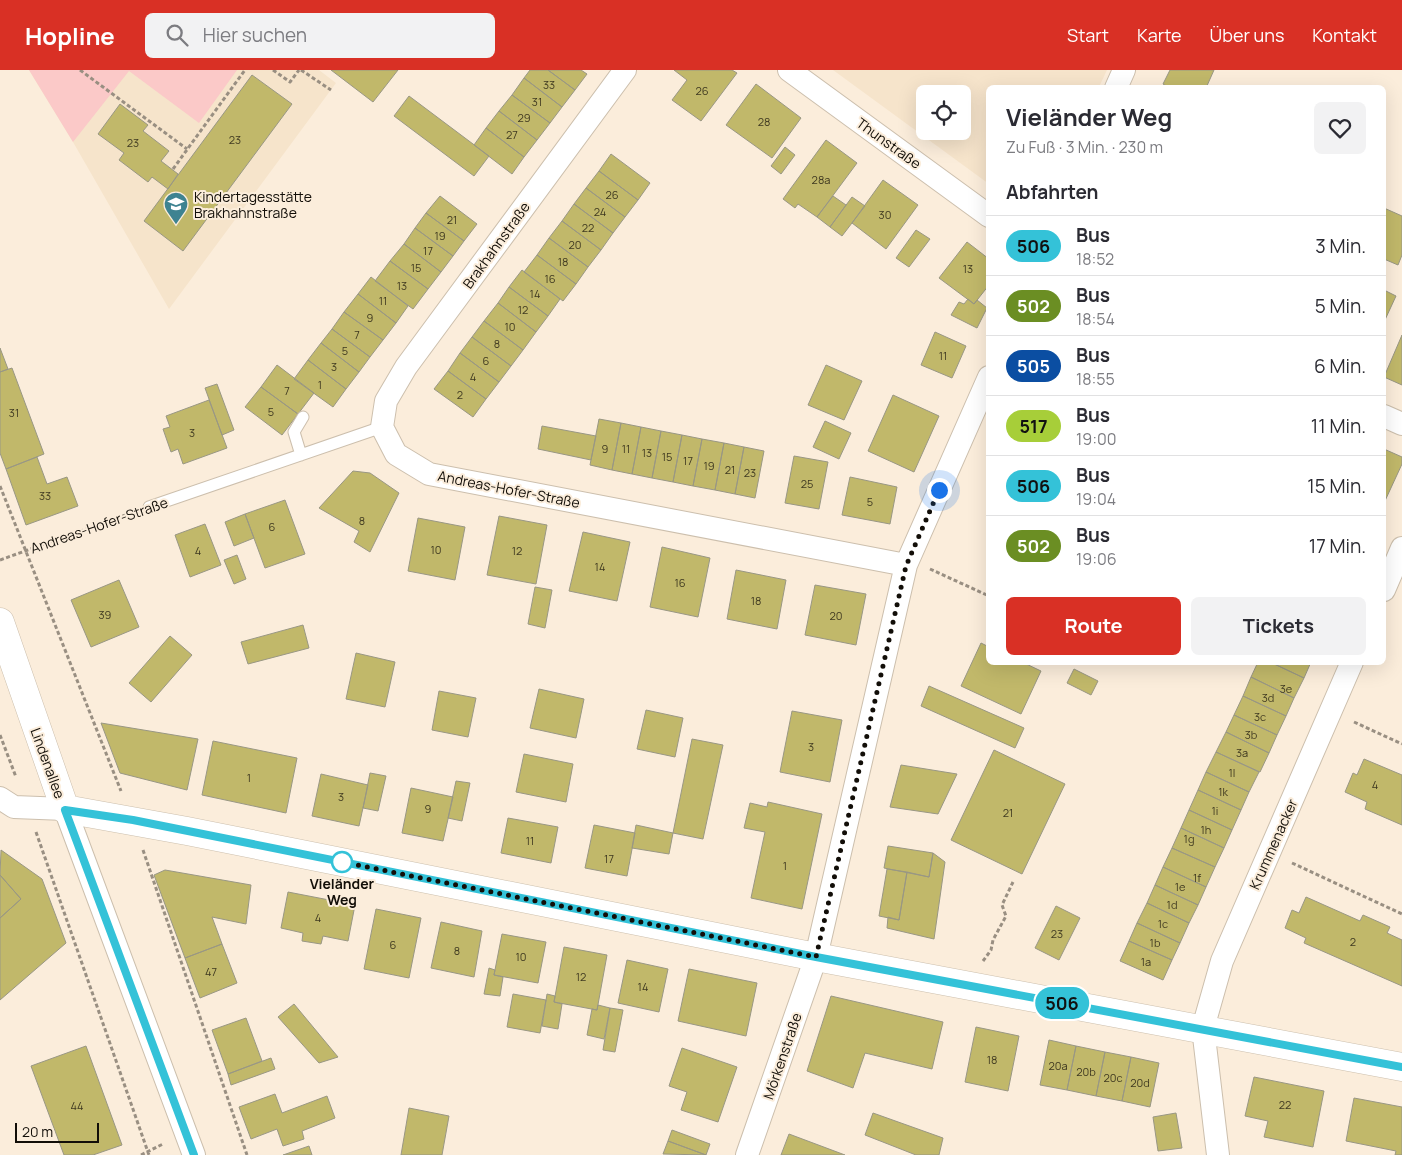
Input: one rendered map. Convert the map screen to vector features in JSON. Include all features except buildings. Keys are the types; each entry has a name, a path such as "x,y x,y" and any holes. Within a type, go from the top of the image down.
{"street":[{"name":"Brakhahnstraße","path":"382,427 386,401 406,367 625,70"},
{"name":"Thunstraße","path":"789,70 986,214"},
{"path":"1117,85 1124,70"},
{"name":"Mörkenstraße","path":"747,1155 816,957 908,562 986,384"},
{"path":"1386,417 1402,424"},
{"name":"Andreas-Hofer-Straße","path":"382,427 396,454 428,474 908,562"},
{"path":"1386,585 1402,548"},
{"name":"Lindenallee","path":"0,622 65,810 194,1155"},
{"name":"Krummenacker","path":"1203,1028 1222,961 1351,665"},
{"path":"0,798 14,807 65,810 151,824 816,957 1203,1028 1402,1067"},
{"path":"1203,1028 1218,1155"}],"lane":[{"path":"301,455 294,432 303,417"},
{"name":"Andreas-Hofer-Straße","path":"149,507 382,427"}],"path":[{"path":"80,70 187,149"},
{"path":"173,169 246,70"},
{"path":"273,70 290,82 300,70 331,90"},
{"name":"Andreas-Hofer-Straße","path":"0,560 149,507"},
{"path":"908,562 986,595"},
{"path":"1330,712 1402,744"},
{"path":"0,735 149,1155"},
{"path":"1269,853 1402,914"},
{"path":"971,986 991,950 993,940 1006,916 1002,905 1014,882"}],"shaded area":[{"name":"Kindertagesstätte Brakhahnstraße","path":"29,70 319,70 336,83 169,309 73,142"},
{"path":"29,70 237,70 199,123 129,71 73,142"},
{"path":"833,70 1107,70 1100,85 986,85 986,182 929,140 971,140 971,85 916,85 916,131"}],"bus line":[{"name":"506","path":"194,1155 65,810 133,820 816,957 1203,1028 1402,1067"}],"place":[{"name":"Kindertagesstätte Brakhahnstraße","path":"176,225"},
{"name":"Vieländer Weg","path":"342,862"}],"route":[{"path":"342,862 337,861 816,957 906,566 939,490"}]}
